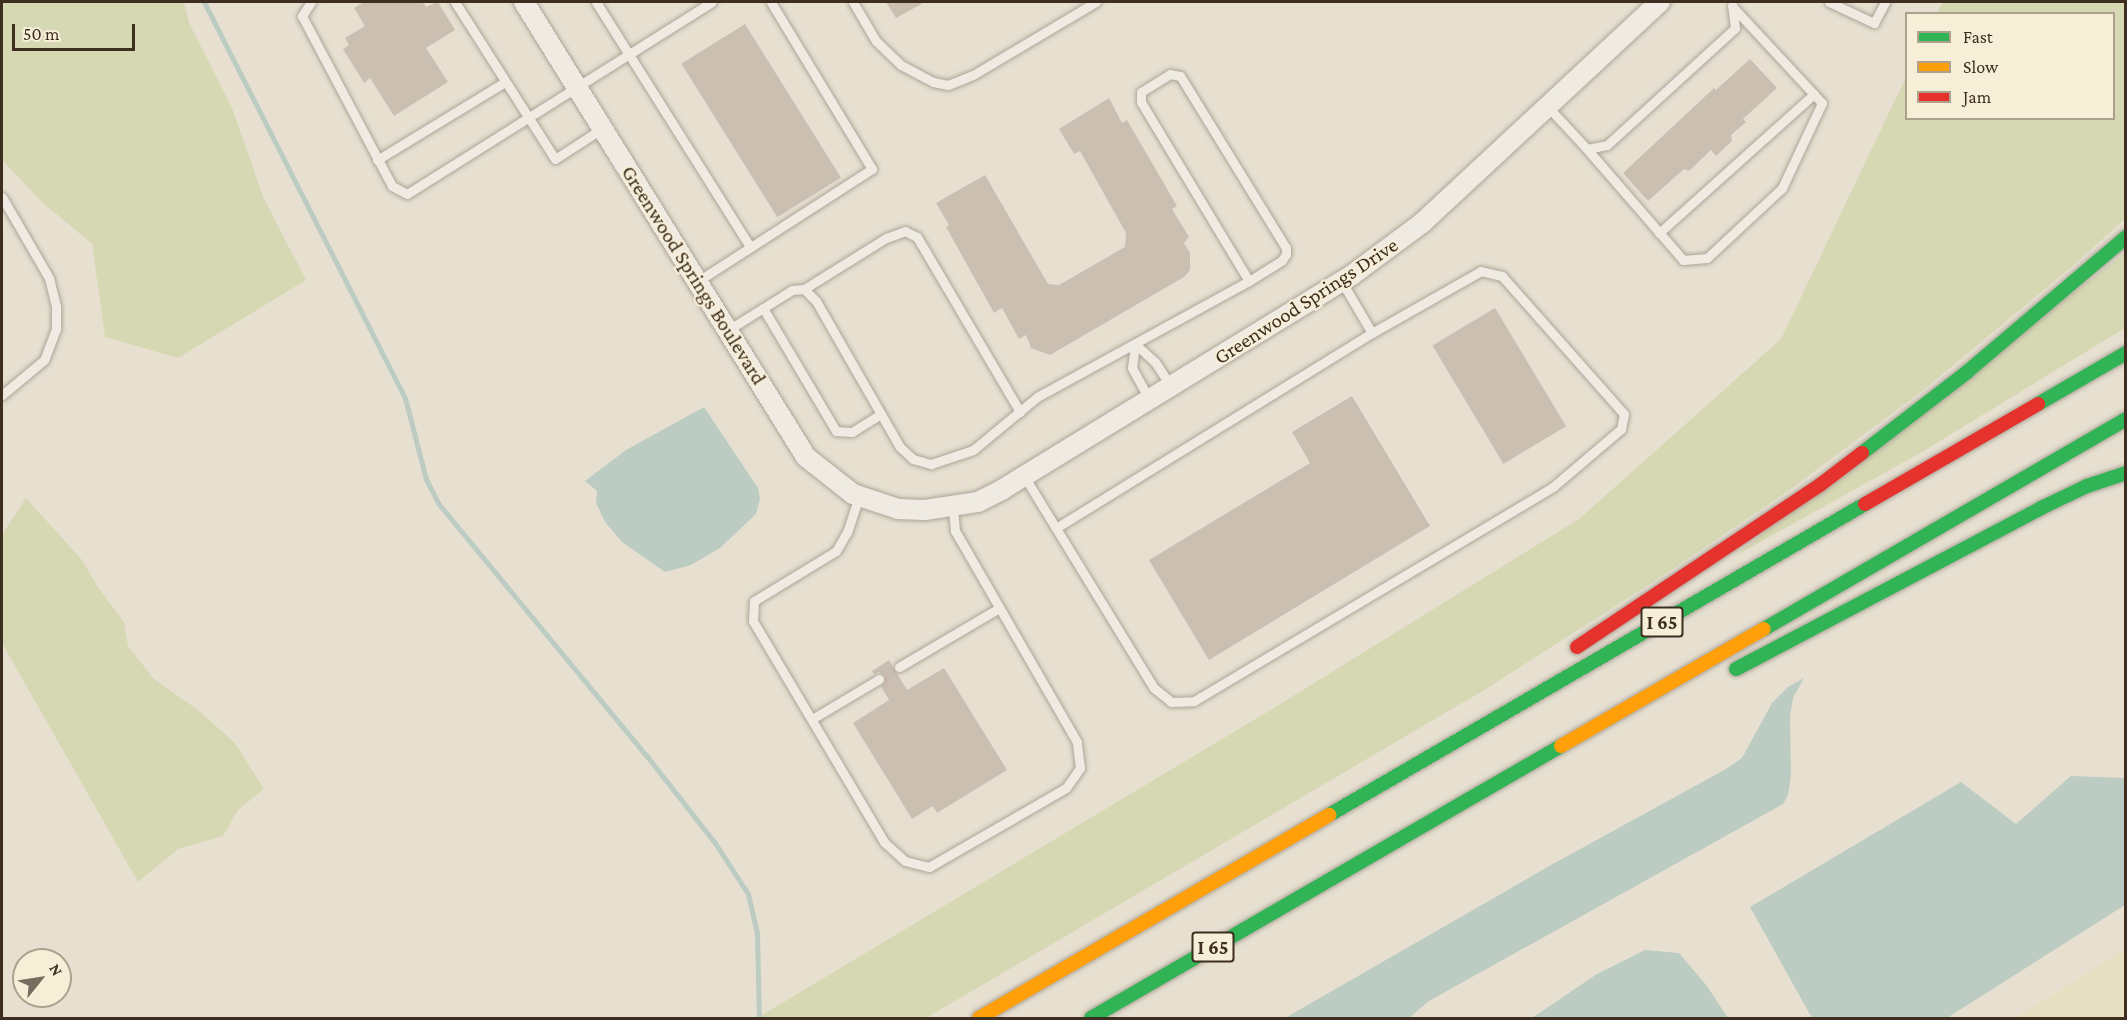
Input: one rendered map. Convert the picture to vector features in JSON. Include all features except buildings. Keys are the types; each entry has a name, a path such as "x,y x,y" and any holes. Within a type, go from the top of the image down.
{"highway":[{"path":"1569,651 1820,485 1967,372 2126,237"},
{"name":"I 65","path":"979,1018 2126,353"},
{"name":"I 65","path":"1090,1018 2126,419"},
{"path":"1726,674 2042,508 2086,486 2126,473"},
{"path":"1199,890 1441,733"},
{"path":"1335,876 1610,734"}],"street":[{"name":"Greenwood Springs Boulevard","path":"525,2 806,457 829,477 859,496 898,509"},
{"name":"Greenwood Springs Drive","path":"898,509 953,507 978,502 1342,282 1386,252 1422,223 1660,2"}],"lane":[{"path":"311,2 302,16 392,186 408,194 712,2"},
{"path":"454,2 555,159 603,128"},
{"path":"596,2 750,247"},
{"path":"698,281 872,169 771,2"},
{"path":"853,2 876,41 901,65 933,82 948,85 973,75 1096,2"},
{"path":"1829,2 1874,23 1885,2"},
{"path":"1587,149 1607,145 1735,28 1730,4"},
{"path":"1548,107 1683,260 1707,258 1782,188 1822,103 1730,4"},
{"path":"804,289 816,301 900,447 913,459 931,464 973,450 1037,397 1249,281 1282,260 1286,254 1286,248 1180,76 1170,74 1141,92 1141,102 1249,281"},
{"path":"377,160 504,82"},
{"path":"1659,232 1814,94"},
{"path":"2,196 49,278 56,307 56,328 44,360 2,395"},
{"path":"728,330 792,290 804,289 886,238 905,231 917,237 1020,412"},
{"path":"1024,476 1154,688 1171,702 1194,701 1554,486 1622,429 1624,414 1502,276 1481,271 1372,333 1056,528"},
{"path":"1342,282 1372,333"},
{"path":"763,308 836,431 852,432 881,414"},
{"path":"1135,345 1155,362 1171,387"},
{"path":"1135,345 1132,368 1150,400"},
{"path":"859,496 847,532 836,551 754,601 753,621 885,842 905,861 929,867 1066,788 1080,768 1077,742 955,531 953,507"},
{"path":"899,667 999,608"},
{"path":"812,719 879,679"}],"shaded area":[{"path":"704,407 758,488 760,499 756,514 720,548 691,565 665,572 622,542 605,522 596,503 597,491 585,481 626,450"},
{"path":"1804,678 1793,698 1790,716 1791,775 1788,795 1783,804 1429,1001 1409,1018 1285,1018 1551,865 1726,769 1742,758 1772,703 1788,687"},
{"path":"2071,776 2125,778 2125,905 1947,1018 1812,1018 1750,907 1961,782 2016,824"},
{"path":"2125,949 2125,1018 2015,1018"},
{"path":"1645,950 1679,953 1707,986 1728,1018 1532,1018 1597,974"}],"green space":[{"path":"2,2 184,2 189,23 232,108 264,199 306,280 178,358 105,337 92,244 42,202 2,160"},
{"path":"1943,2 2125,2 2125,219 2076,263 1922,391 1788,491 1659,578 1486,689 926,1018 757,1018 1277,706 1579,519 1781,339 1905,79 1905,120 2115,120 2115,12 1938,12"},
{"path":"2125,253 2125,328 1922,452 1733,557"},
{"path":"26,498 82,560 97,586 124,622 128,646 154,679 198,710 235,743 264,789 238,810 223,836 178,849 138,882 2,643 2,535"}],"waterway":[{"path":"204,2 405,398 426,479 438,503 646,755 715,843 748,894 757,933 759,1018"}],"traffic: fast":[{"path":"1862,453 1967,372 2126,237"},
{"path":"2038,404 2126,353"},
{"path":"1764,629 2126,419"},
{"path":"1736,669 2041,508 2087,486 2126,473"},
{"path":"1329,815 1865,504"},
{"path":"1091,1018 1561,746"}],"traffic: slow":[{"path":"1561,746 1764,629"},
{"path":"979,1018 1329,815"}],"traffic: jam":[{"path":"1865,504 2038,404"},
{"path":"1577,647 1820,485 1862,453"}]}
